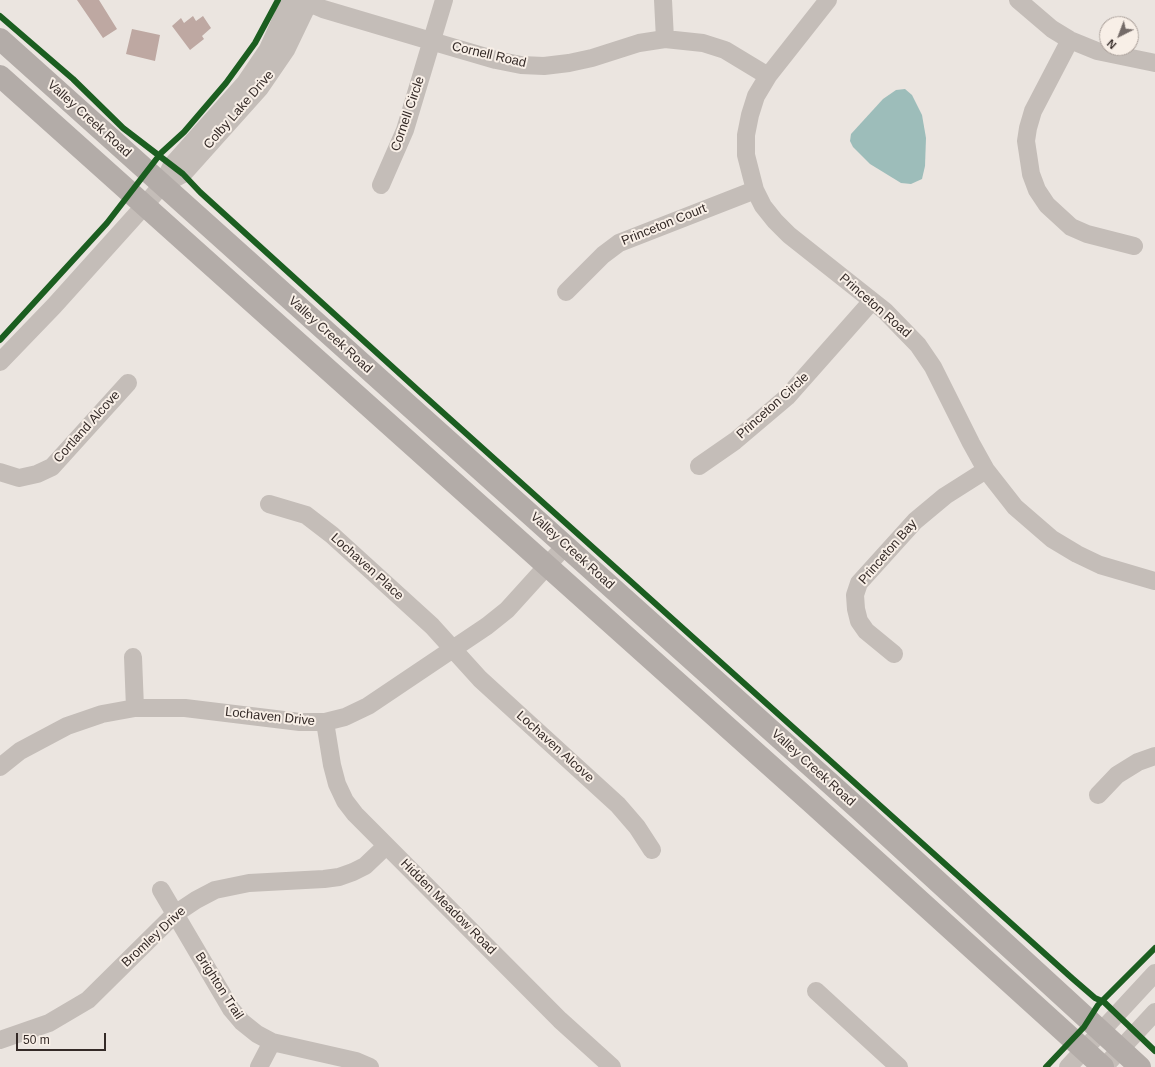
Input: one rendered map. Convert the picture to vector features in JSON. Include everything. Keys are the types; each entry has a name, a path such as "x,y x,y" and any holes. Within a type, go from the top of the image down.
{"main road":[{"name":"Valley Creek Road","path":"0,39 862,812 1140,1067"},
{"name":"Valley Creek Road","path":"0,76 1103,1067"}],"street":[{"name":"Colby Lake Drive","path":"0,362 54,306 145,205 162,185 172,165 223,109 258,65 277,32 290,0"},
{"name":"Cornell Circle","path":"381,185 405,130 444,0"},
{"path":"663,0 664,39"},
{"name":"Princeton Road","path":"828,0 768,76 756,96 746,135 746,155 755,190 775,222 872,301 902,327 918,345 933,367 970,443 986,470 1015,507 1052,538 1100,565 1155,581"},
{"path":"1018,0 1052,29 1070,40 1097,51 1155,63"},
{"name":"Colby Lake Drive","path":"162,185 183,174 260,88 286,50 307,1"},
{"name":"Cornell Road","path":"307,1 432,41 496,60 521,65 544,66 577,62 639,42 664,39 703,43 725,50 768,76"},
{"path":"1070,40 1033,111 1028,128 1026,140 1031,174 1047,205 1071,227 1086,234 1134,246"},
{"name":"Princeton Court","path":"566,292 603,255 619,243 755,190"},
{"name":"Princeton Circle","path":"699,466 735,441 787,397 872,301"},
{"name":"Cortland Alcove","path":"0,472 19,478 37,474 52,466 128,383"},
{"name":"Princeton Bay","path":"894,654 866,631 859,621 855,595 859,584 915,521 945,496 986,470"},
{"name":"Lochaven Place","path":"269,504 306,515 343,545 454,648"},
{"name":"Lochaven Drive","path":"0,767 26,748 67,726 102,714 135,708 185,708 300,722 325,722 345,717 368,706 486,626 506,610 565,546"},
{"name":"Lochaven Alcove","path":"454,648 480,679 618,805 637,827 652,850"},
{"path":"133,657 135,708"},
{"name":"Hidden Meadow Road","path":"325,722 332,765 337,784 345,801 386,846 560,1020 612,1067"},
{"path":"1098,795 1117,775 1138,762 1155,756"},
{"name":"Bromley Drive","path":"0,1040 49,1022 88,1000 175,914 208,894 232,885 324,879 353,872 365,866 386,846"},
{"name":"Brighton Trail","path":"160,890 231,1009 242,1022 256,1034 272,1042 356,1061 370,1067"},
{"path":"1068,1067 1155,973"},
{"path":"816,991 898,1067"},
{"path":"1103,1067 1155,1012"},
{"path":"259,1067 272,1042"}],"water":[{"path":"905,89 912,95 922,115 926,138 925,166 922,179 911,184 901,183 870,164 853,147 850,141 851,134 883,99 896,90"}],"building":[{"path":"77,0 99,0 117,29 103,38"},
{"path":"193,16 196,21 203,16 211,28 202,36 204,39 190,50 172,26 181,18 184,23"},
{"path":"132,29 160,35 155,61 126,54"}],"cycle path":[{"path":"0,340 107,223 161,153 184,132 226,83 255,43 278,0"},
{"path":"0,16 73,79 123,128 183,174 200,192 420,392 1073,979 1095,998 1104,1002 1155,1051"},
{"path":"1046,1067 1084,1027 1098,1005 1155,948"}]}
